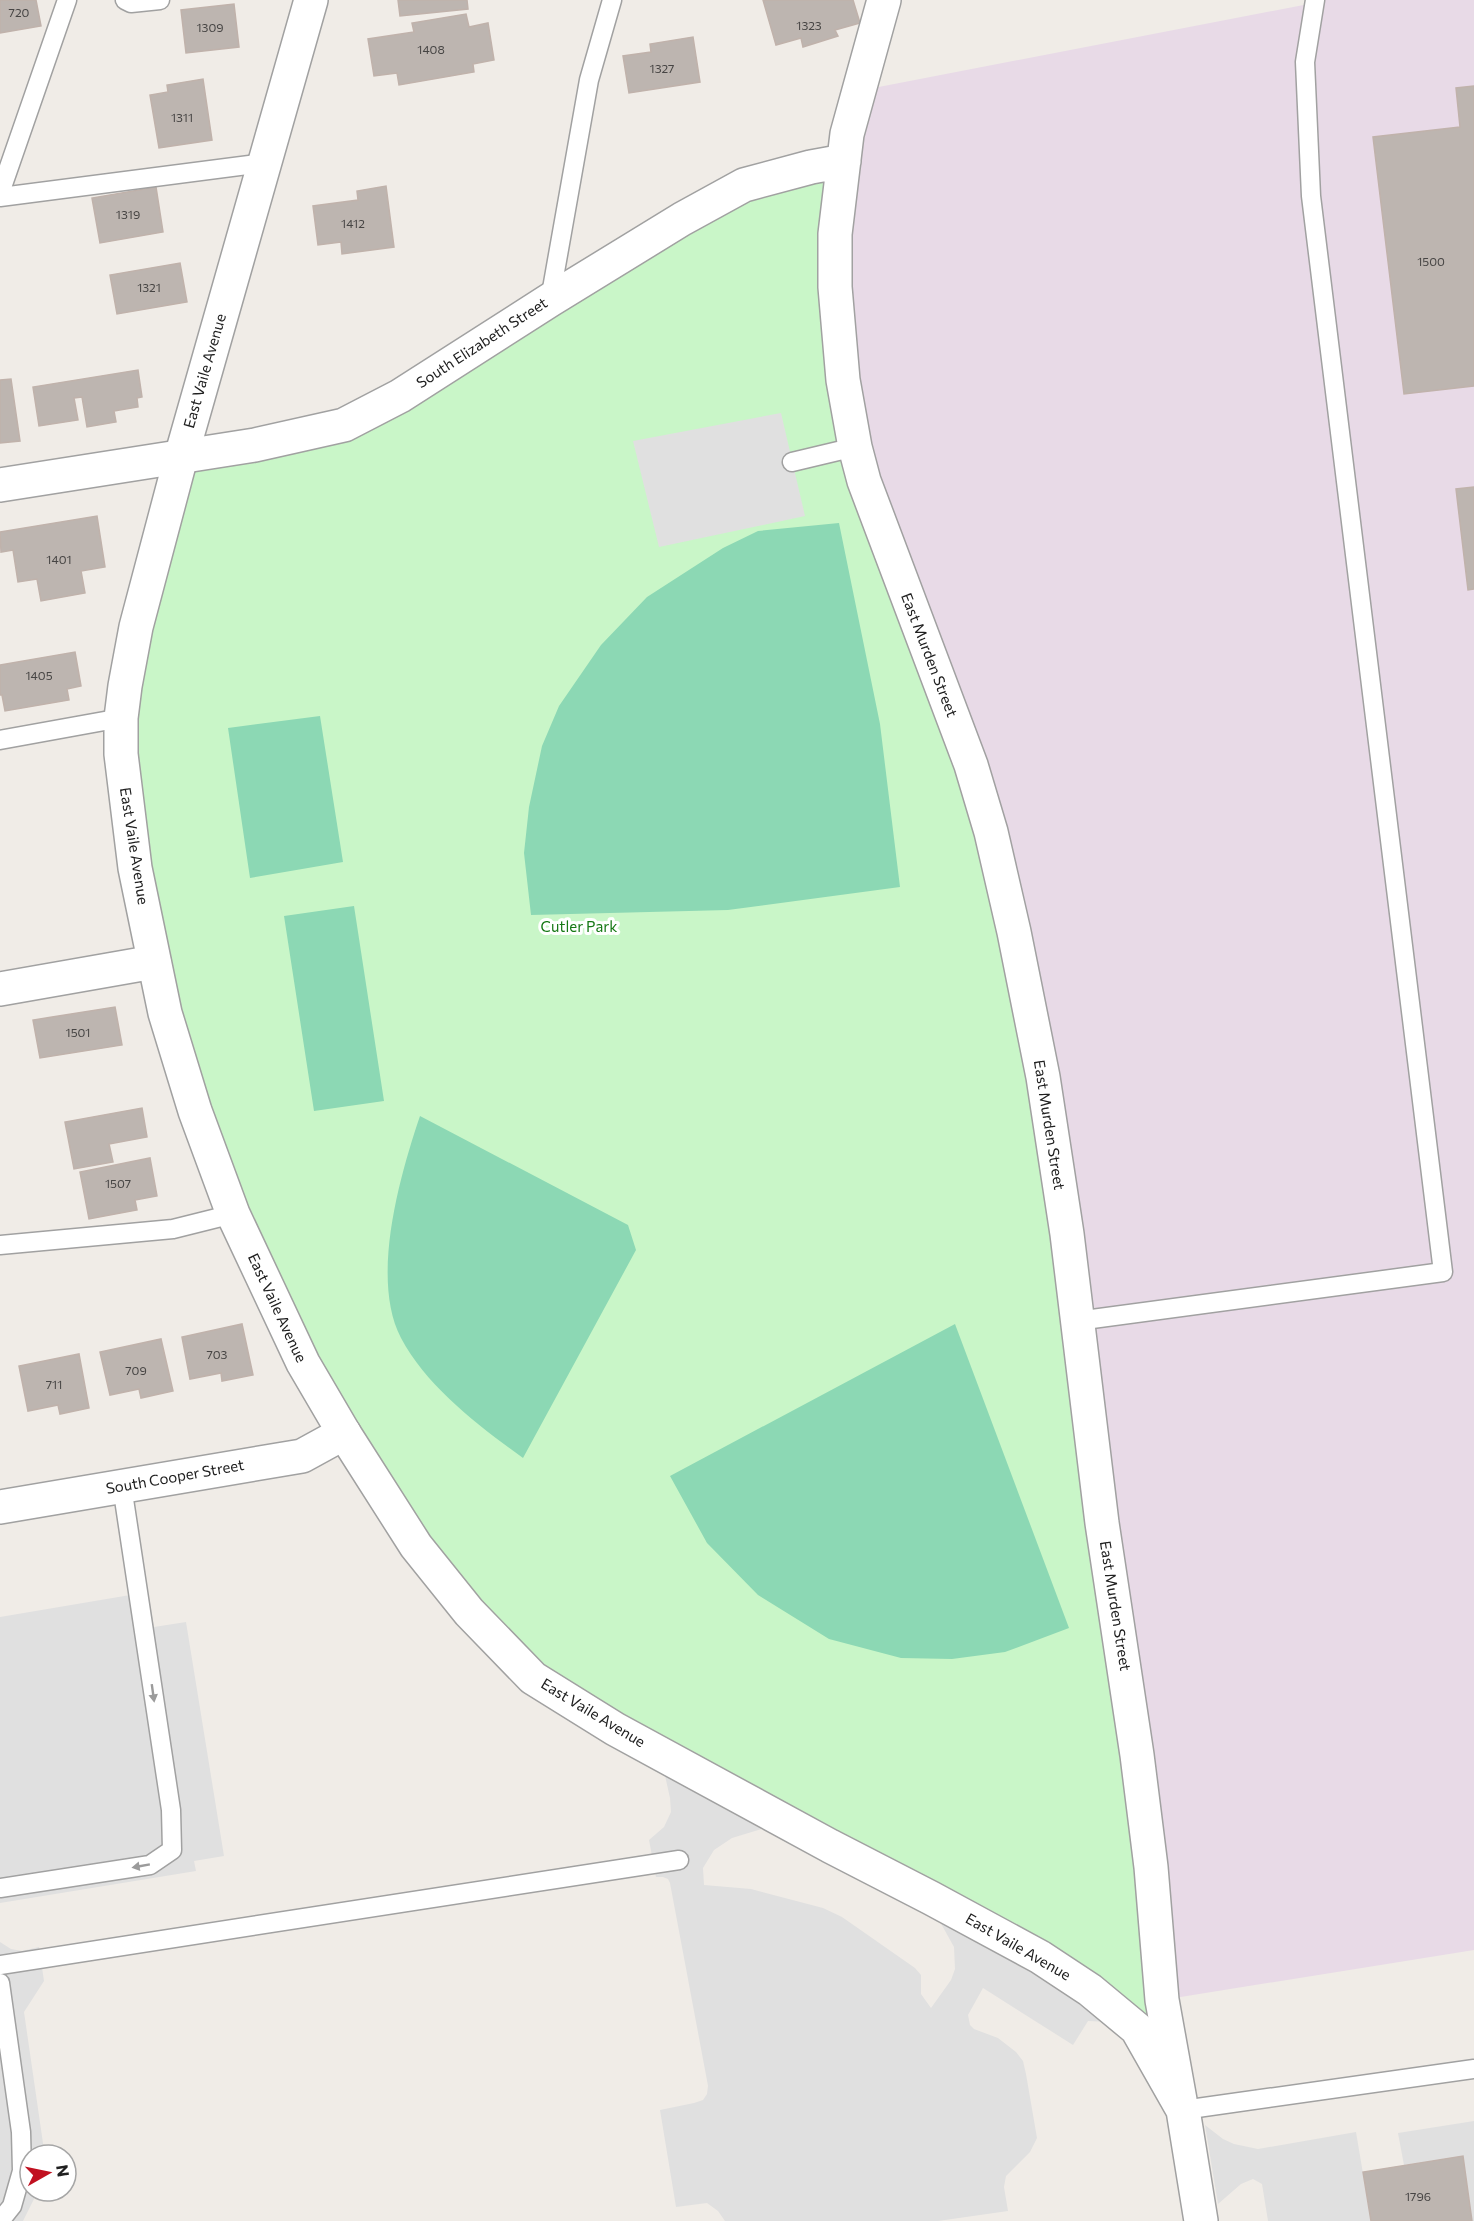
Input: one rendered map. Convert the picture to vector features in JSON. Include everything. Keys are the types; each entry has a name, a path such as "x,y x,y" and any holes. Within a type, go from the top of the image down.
{"street":[{"name":"East Vaile Avenue","path":"311,0 181,457 136,627 121,718 121,754 135,868 165,1013 195,1111 233,1214 303,1363 344,1433 416,1546 469,1612 533,1678 615,1729 1040,1958 1090,1990 1137,2028 1183,2110 1201,2221"},
{"path":"844,161 847,134 885,0"},
{"name":"South Elizabeth Street","path":"0,485 255,445 344,425 400,396 682,219 744,185 811,167 844,161"},
{"name":"East Murden Street","path":"844,161 835,234 835,287 843,380 855,447 864,482 971,765 1014,932 1043,1077 1102,1522 1137,1755 1151,1867 1162,2000 1183,2110"},
{"path":"0,989 154,962"},
{"name":"South Cooper Street","path":"0,1507 302,1456 344,1433"}],"lane":[{"path":"67,0 0,195 264,163"},
{"path":"125,0 131,3 160,0"},
{"path":"550,300 590,80 612,0"},
{"path":"1077,1321 1443,1272 1311,196 1305,62 1315,0"},
{"path":"792,462 855,447"},
{"path":"0,740 121,718"},
{"path":"0,1245 173,1229 233,1214"},
{"path":"0,1888 150,1865 172,1850 171,1810 122,1486"},
{"path":"0,1965 679,1860"},
{"path":"0,1983 21,2132 22,2171 12,2206 0,2221"},
{"path":"1183,2110 1474,2068"}],"shaded area":[{"path":"1315,0 1474,0 1474,1950 1162,2000 843,380 858,91 1314,3"},
{"path":"781,413 805,516 659,547 633,441"},
{"path":"148,1592 154,1627 186,1622 224,1856 194,1861 196,1871 0,1903 0,1617"},
{"path":"664,1771 775,1825 732,1838 714,1850 703,1868 704,1885 751,1889 823,1908 842,1917 915,1968 921,1975 921,1994 931,2008 951,1980 955,1969 954,1947 939,1920 1083,2000 1109,2022 1088,2021 1073,2045 983,1988 968,2015 970,2025 974,2029 998,2038 1016,2052 1023,2061 1026,2074 1037,2138 1030,2152 1006,2176 1004,2187 1008,2211 938,2221 725,2221 718,2211 707,2203 676,2207 660,2110 703,2100 708,2086 670,1883 668,1879 656,1877 649,1840 664,1827 671,1812"},
{"path":"0,1942 11,1949 22,1951 39,1947 44,1981 24,2012 43,2143 18,2143 18,2203 32,2203 23,2221 0,2221"},
{"path":"1474,2121 1474,2221 1472,2221 1463,2156 1404,2165 1398,2133"},
{"path":"1205,2125 1223,2139 1234,2144 1258,2149 1356,2132 1371,2221 1268,2221 1262,2184 1253,2179 1241,2184 1218,2204"}],"green space":[{"name":"Cutler Park","path":"844,161 843,380 1014,932 1169,2044 1137,2029 533,1678 344,1433 195,1111 121,754 181,457 344,425 682,219"},
{"path":"839,523 880,724 900,887 728,910 531,915 524,853 529,807 542,746 559,706 601,645 647,597 723,548 758,531"},
{"path":"320,716 343,862 250,878 228,728"},
{"path":"354,906 384,1101 314,1111 284,916"},
{"path":"420,1116 628,1225 636,1250 523,1458 489,1433 439,1389 412,1356 401,1338 392,1314 388,1287 391,1227 404,1167"},
{"path":"955,1324 1069,1628 1005,1652 952,1659 901,1658 829,1639 758,1595 707,1543 670,1476"}],"building":[{"path":"0,0 36,0 41,26 0,33"},
{"path":"398,0 467,0 468,9 400,16"},
{"path":"763,0 853,0 860,23 835,30 838,36 803,47 801,38 776,45"},
{"path":"234,4 239,47 186,53 181,10"},
{"path":"466,14 469,27 488,23 494,60 473,64 474,72 399,85 397,73 374,76 368,39 414,32 412,23"},
{"path":"693,37 700,82 629,93 623,56 651,52 650,44"},
{"path":"203,79 212,140 159,148 150,95 168,92 167,85"},
{"path":"1474,86 1474,386 1404,394 1373,137 1460,127 1456,88"},
{"path":"386,186 394,247 342,254 341,242 318,245 313,206 358,200 357,191"},
{"path":"156,187 163,232 100,243 92,198"},
{"path":"180,263 187,302 117,314 110,275"},
{"path":"138,370 142,397 137,398 138,407 114,411 116,422 87,427 82,397 74,398 78,420 39,426 33,387"},
{"path":"11,379 20,441 0,443 0,380"},
{"path":"1474,487 1474,589 1468,590 1456,489"},
{"path":"97,516 105,567 81,571 85,593 41,601 37,579 18,582 13,550 1,552 0,532"},
{"path":"75,652 81,686 67,689 69,700 5,711 2,695 0,695 0,665"},
{"path":"115,1007 122,1045 40,1058 33,1020"},
{"path":"142,1108 147,1137 109,1144 113,1162 74,1169 65,1122"},
{"path":"150,1158 157,1196 135,1200 137,1210 89,1219 80,1172"},
{"path":"242,1324 253,1375 222,1381 221,1373 190,1379 182,1337"},
{"path":"161,1339 173,1391 141,1398 139,1389 110,1395 100,1352"},
{"path":"79,1354 89,1408 60,1414 58,1405 28,1411 19,1366"},
{"path":"1463,2156 1472,2221 1371,2221 1363,2172"}]}
